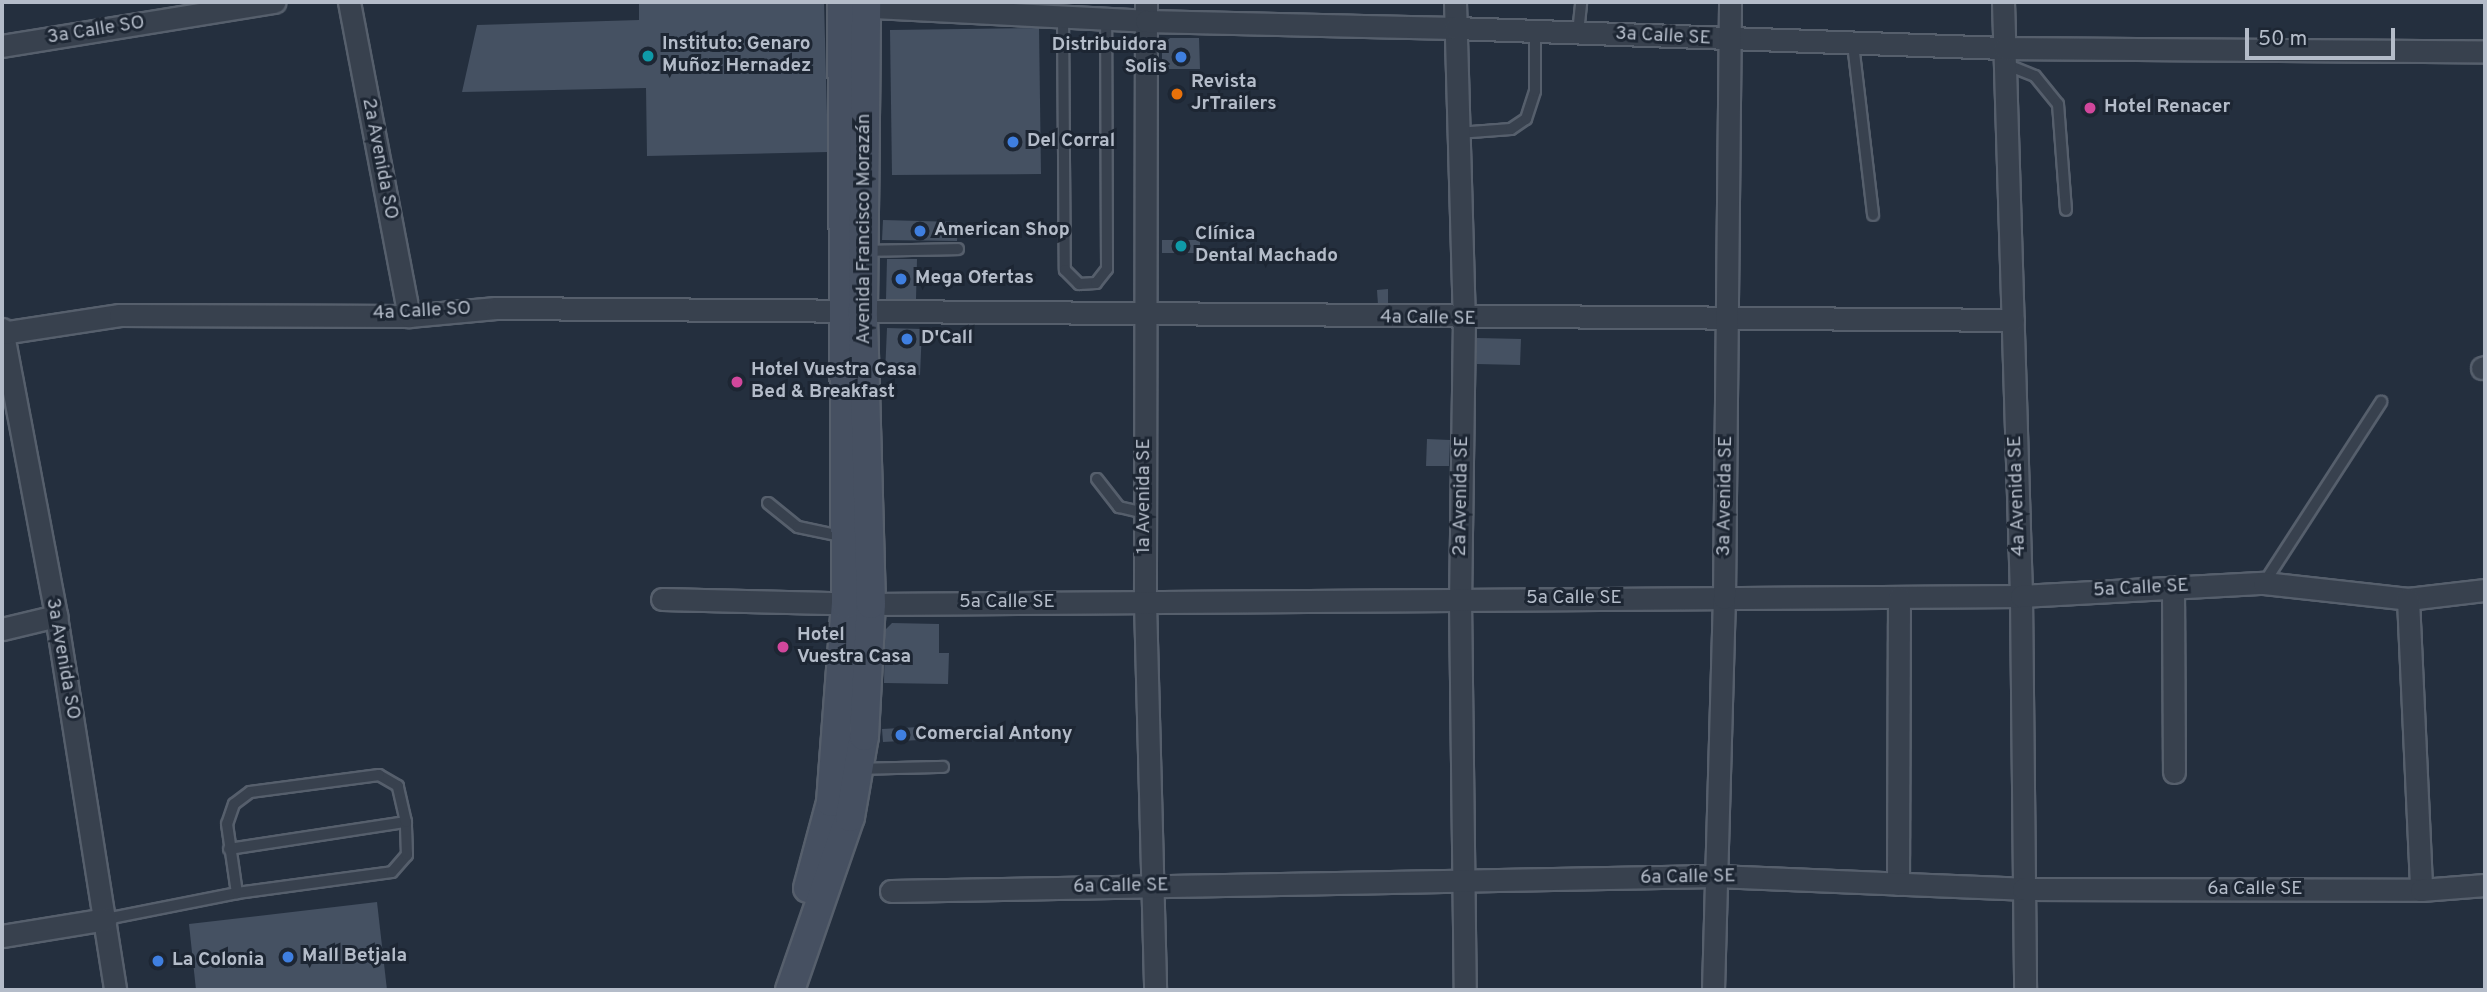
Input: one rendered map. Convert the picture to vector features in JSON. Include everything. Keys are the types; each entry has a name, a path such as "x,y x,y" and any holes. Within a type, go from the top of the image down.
{"main road":[{"name":"Avenida Francisco Morazán","path":"812,906 831,802 858,604 845,537 853,309 863,251 854,4"},
{"name":"Avenida Francisco Morazán","path":"790,990 796,952 812,906 850,817 859,769 853,309 854,4"},
{"name":"Avenida Francisco Morazán","path":"774,990 796,952"}],"street":[{"name":"3a Calle SO","path":"2,47 274,2"},
{"name":"2a Avenida SO","path":"349,2 408,316"},
{"name":"2a Avenida SE","path":"1455,2 1464,319 1460,600 1465,990"},
{"name":"3a Avenida SE","path":"1713,990 1724,598 1730,2"},
{"name":"4a Avenida SE","path":"2003,2 2021,596 2025,990"},
{"name":"3a Calle SE","path":"854,4 1063,15 1106,20 1146,12 1853,44 2005,56 2485,51"},
{"name":"1a Avenida SE","path":"1146,12 1145,602 1150,887 1155,990"},
{"name":"4a Calle SO","path":"2,331 120,315 408,316 446,309 496,308 853,309"},
{"name":"4a Calle SE","path":"853,309 1464,319 2012,320"},
{"name":"3a Avenida SO","path":"2,331 56,616 106,919 115,990"},
{"name":"5a Calle SE","path":"662,599 858,604 2021,596 2264,583 2408,599 2485,590"},
{"path":"2173,587 2175,772"},
{"path":"1898,884 1899,597"},
{"path":"2408,599 2421,890"},
{"path":"2,629 56,616"},
{"name":"6a Calle SE","path":"891,891 1716,877 2023,889 2421,890 2485,886"},
{"path":"2,936 106,919"}],"lane":[{"path":"1578,33 1581,2"},
{"path":"1063,15 1065,270 1079,284 1096,283 1107,269 1106,20"},
{"path":"1458,133 1511,129 1526,119 1535,91 1535,31"},
{"path":"1853,44 1873,215"},
{"path":"2005,56 2035,76 2058,104 2066,210"},
{"path":"863,251 958,249"},
{"path":"2264,583 2381,402"},
{"path":"1097,479 1119,507 1145,513"},
{"path":"768,503 798,527 845,537"},
{"path":"859,769 943,766"},
{"path":"106,919 237,893 392,872 407,855 407,821 398,786 379,775 250,792 234,804 227,824 237,893"},
{"path":"229,849 407,821"}],"building":[{"name":"Instituto: Genaro Muñoz Hernadez","path":"639,2 824,2 828,152 647,156 646,88 462,92 477,25 639,20"},
{"path":"1039,28 1041,174 892,175 890,30"},
{"name":"Distribuidora Solis","path":"1170,38 1199,38 1200,69 1162,69 1162,45"},
{"name":"American Shop","path":"883,220 958,222 957,241 882,240"},
{"name":"Clínica Dental Machado","path":"1162,240 1200,240 1200,253 1162,253"},
{"name":"Mega Ofertas","path":"887,259 917,259 916,299 886,299"},
{"path":"1388,289 1388,305 1378,305 1377,290"},
{"path":"887,328 922,329 920,375 885,374"},
{"path":"1477,338 1521,339 1520,365 1477,364"},
{"path":"1427,439 1450,440 1449,466 1426,466"},
{"path":"892,623 939,624 939,653 949,653 948,684 884,683 885,630"},
{"name":"Comercial Antony","path":"919,727 919,740 883,742 882,729"},
{"name":"Mall Betjala","path":"377,902 387,990 196,990 189,924"}],"place":[{"name":"Instituto: Genaro Muñoz Hernadez","path":"648,56"},
{"name":"Distribuidora Solis","path":"1181,57"},
{"name":"Revista JrTrailers","path":"1177,94"},
{"name":"Hotel Renacer","path":"2090,108"},
{"name":"Del Corral","path":"1013,142"},
{"name":"American Shop","path":"920,231"},
{"name":"Clínica Dental Machado","path":"1181,246"},
{"name":"Mega Ofertas","path":"901,279"},
{"name":"D'Call","path":"907,339"},
{"name":"Hotel Vuestra Casa Bed & Breakfast","path":"737,382"},
{"name":"Hotel Vuestra Casa","path":"783,647"},
{"name":"Comercial Antony","path":"901,735"},
{"name":"Mall Betjala","path":"288,957"},
{"name":"La Colonia","path":"158,961"}]}
